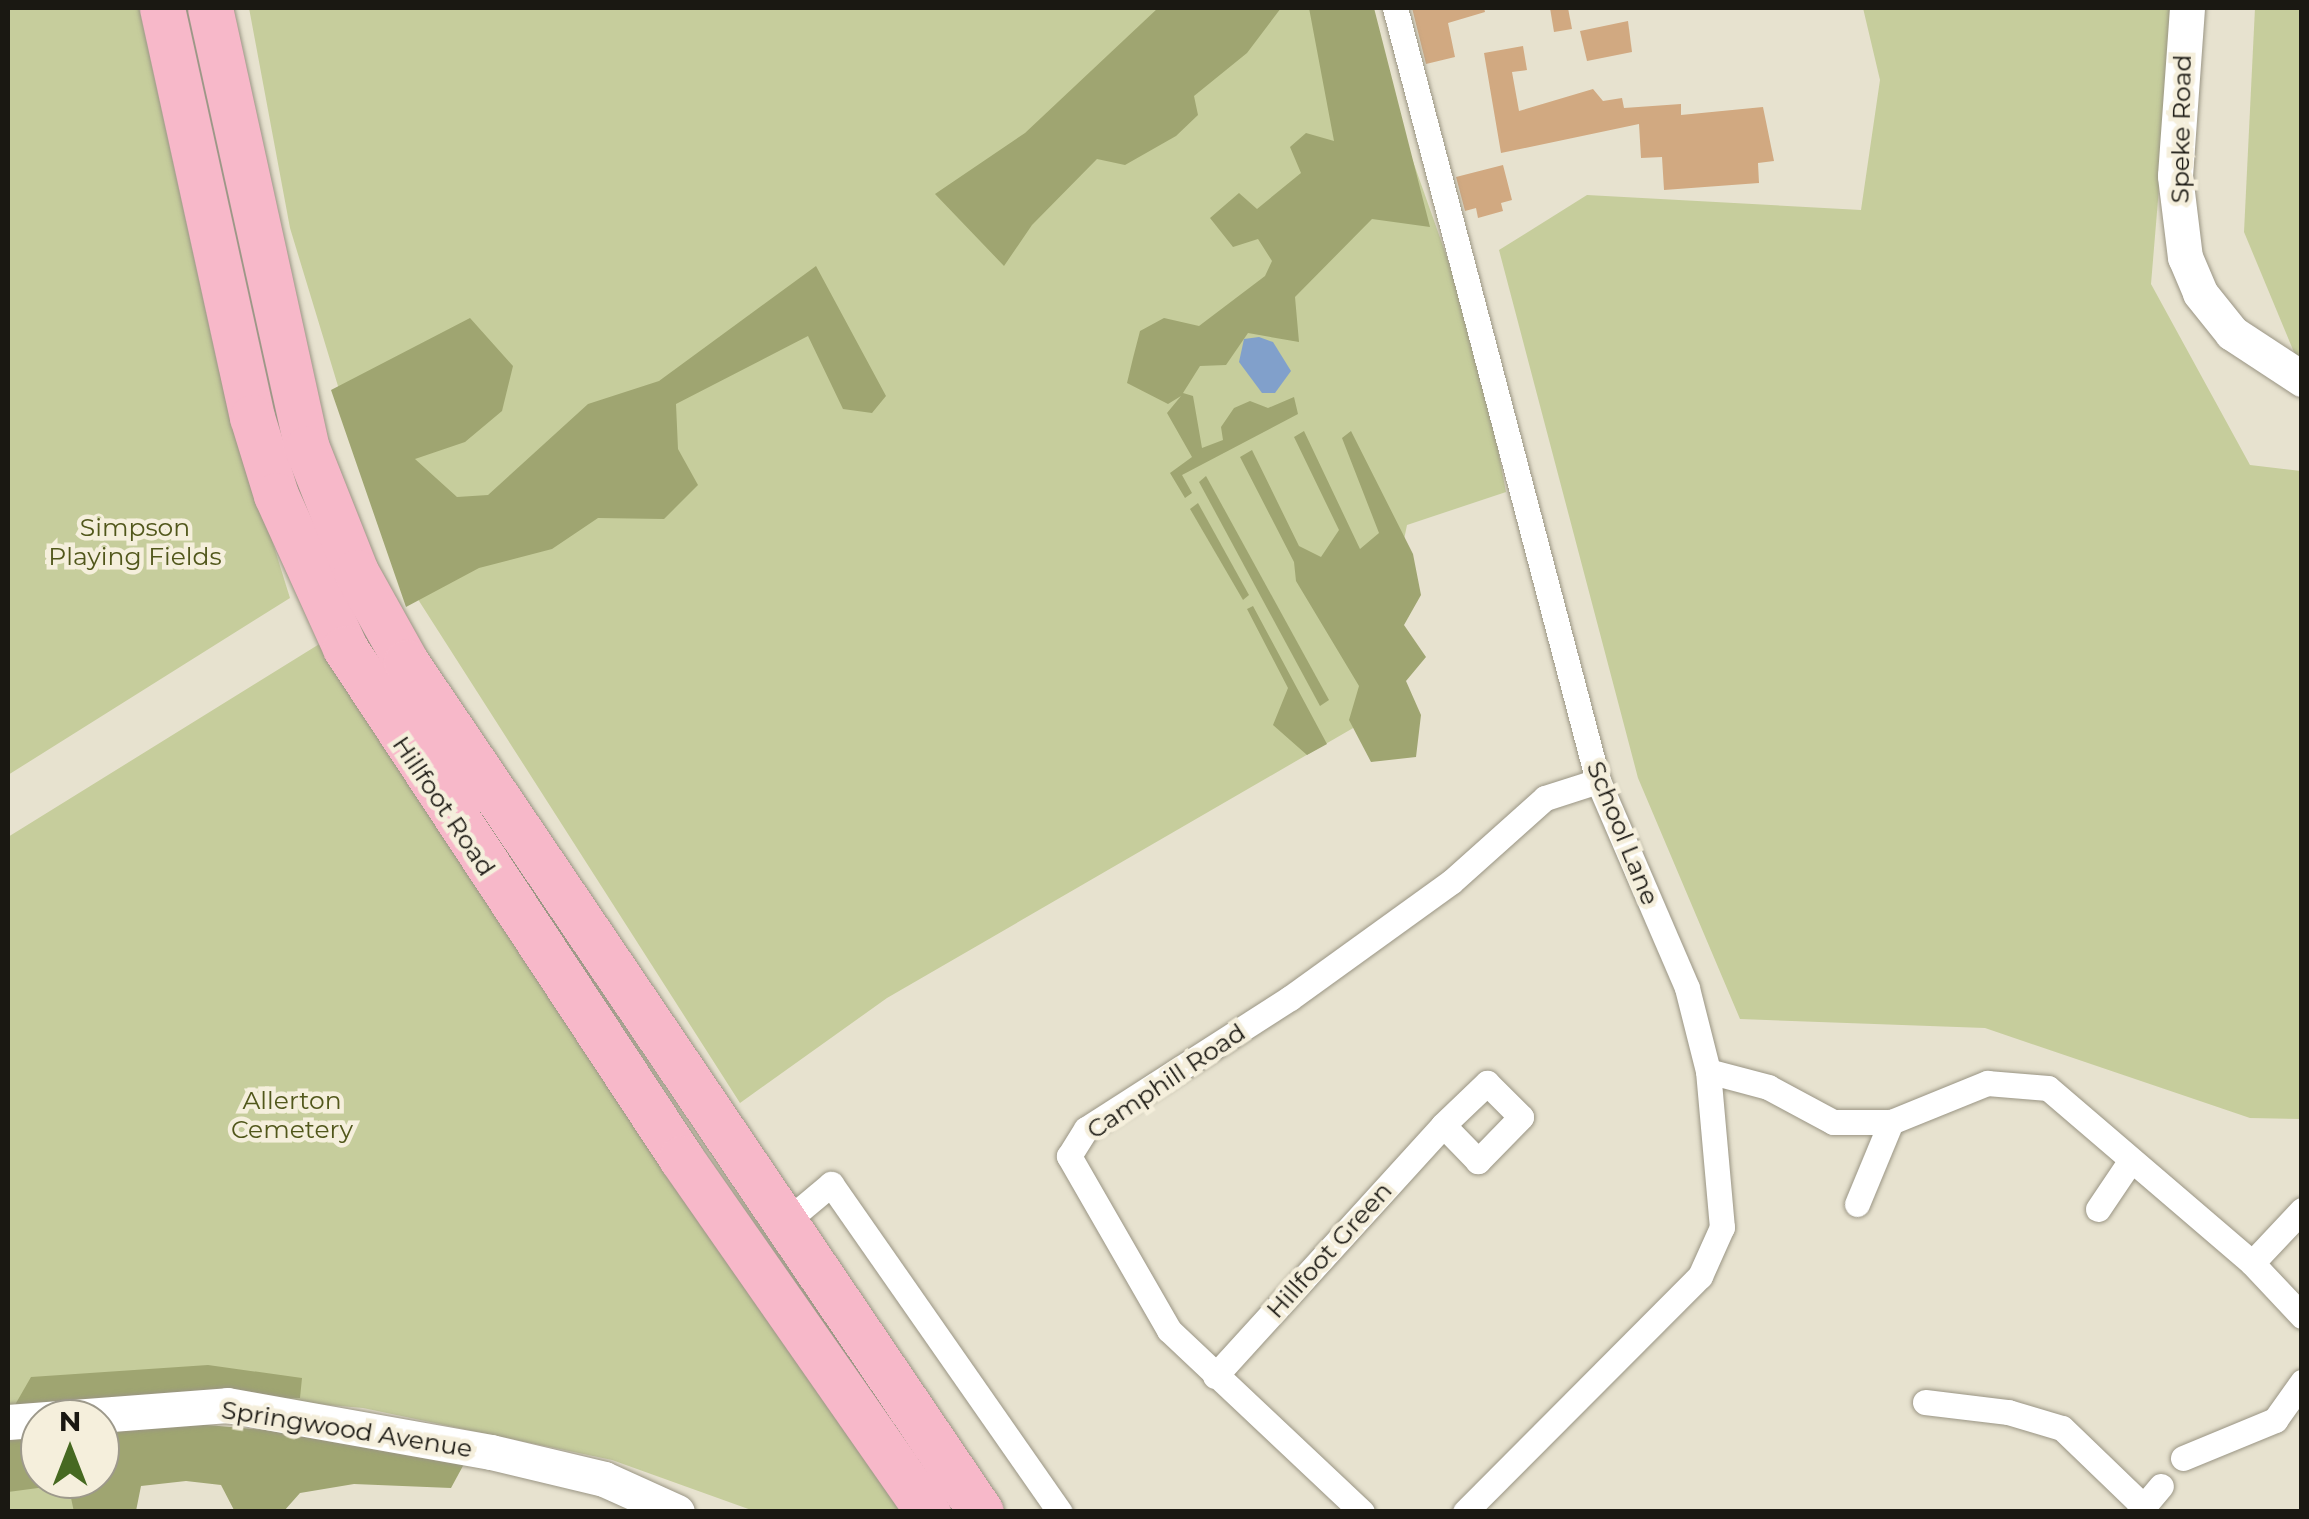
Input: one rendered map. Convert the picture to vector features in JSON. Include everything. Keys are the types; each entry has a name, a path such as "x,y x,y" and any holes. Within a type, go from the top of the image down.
{"highway":[{"name":"Hillfoot Road","path":"162,8 252,417 276,495 337,632 390,726 928,1512"},
{"name":"Hillfoot Road","path":"210,8 307,448 375,610 782,1225 866,1335 981,1512"}],"street":[{"name":"School Lane","path":"1395,8 1598,781 1687,988 1708,1071 1722,1227 1700,1276 1465,1512"},
{"name":"Speke Road","path":"2187,8 2176,176 2185,256 2200,293 2232,333 2302,379"},
{"path":"337,632 375,610"},
{"name":"Camphill Road","path":"1362,1512 1169,1330 1069,1156 1086,1129 1290,998 1435,894 1545,798 1598,781"},
{"path":"1708,1071 1768,1087 1833,1122 1891,1122 1988,1083 2048,1088 2252,1263 2302,1316"},
{"path":"1856,1204 1891,1122"},
{"name":"Hillfoot Green","path":"1215,1376 1444,1124"},
{"path":"2098,1209 2132,1160"},
{"path":"782,1225 831,1184 1060,1512"},
{"path":"2252,1263 2302,1210"},
{"path":"2183,1458 2276,1420 2302,1382"},
{"path":"1925,1402 2008,1412 2062,1428 2141,1509 2161,1486"},
{"name":"Springwood Avenue","path":"8,1422 227,1405 491,1452 604,1479 677,1512"}],"green space":[{"name":"Simpson Playing Fields","path":"8,8 139,8 218,367 290,598 8,775"},
{"path":"249,8 1368,8 1403,133 1478,345 1506,492 1407,525 1367,720 887,998 740,1103 389,554 290,228"},
{"path":"1158,8 1281,8 1247,53 1194,96 1198,115 1176,136 1125,165 1097,159 1032,225 1004,266 935,194 1025,133"},
{"path":"1309,8 1374,8 1430,227 1372,219 1295,297 1299,342 1248,333 1226,365 1200,366 1183,393 1193,396 1202,448 1223,440 1221,427 1234,408 1250,401 1268,408 1294,397 1298,414 1182,475 1192,493 1185,498 1170,473 1192,457 1167,413 1181,396 1168,404 1127,383 1133,358 1140,331 1164,318 1199,326 1265,276 1272,261 1258,239 1233,247 1210,218 1239,193 1257,209 1301,173 1290,147 1306,133 1334,141"},
{"path":"1863,8 2174,8 2151,284 2250,465 2301,471 2301,1119 2250,1118 1985,1028 1740,1019 1638,778 1499,250 1587,195 1861,210 1880,80"},
{"path":"2255,8 2301,8 2301,369 2244,232"},
{"path":"816,266 886,396 872,413 843,409 808,336 676,404 678,449 698,485 664,519 598,518 552,549 479,568 406,607 331,390 470,318 513,366 502,411 465,442 415,459 457,497 488,495 588,404 659,381"},
{"path":"1304,431 1360,549 1379,533 1342,438 1351,431 1413,554 1421,595 1404,625 1426,657 1406,681 1421,715 1416,757 1371,762 1349,720 1359,686 1296,581 1294,562 1240,457 1252,450 1299,546 1321,557 1339,530 1294,437"},
{"path":"1206,476 1329,700 1320,706 1199,482"},
{"path":"1198,503 1249,595 1243,600 1190,509"},
{"path":"1253,606 1327,744 1307,755 1273,725 1288,688 1247,609"},
{"name":"Allerton Cemetery","path":"321,643 908,1511 754,1511 612,1460 363,1408 226,1396 120,1405 120,1399 20,1399 20,1413 8,1414 8,837"},
{"path":"208,1365 302,1378 300,1398 212,1401 196,1424 324,1435 464,1464 451,1488 354,1484 300,1493 284,1511 235,1512 221,1485 186,1481 141,1486 136,1511 74,1512 71,1499 120,1499 120,1399 20,1399 20,1490 8,1492 8,1417 31,1377"},
{"path":"8,1427 20,1446 20,1499 105,1499 108,1511 8,1511"}],"water":[{"path":"1259,337 1273,342 1291,371 1275,393 1262,393 1239,362 1244,339"}],"building":[{"path":"1412,8 1484,8 1485,12 1448,23 1455,57 1426,64"},
{"path":"1550,8 1568,8 1572,29 1554,32"},
{"path":"1628,21 1632,52 1587,61 1580,31"},
{"path":"1523,46 1527,70 1512,72 1519,111 1593,89 1603,101 1622,98 1624,108 1681,104 1681,115 1763,107 1774,161 1758,163 1759,183 1664,190 1662,157 1641,158 1639,124 1501,153 1484,53"},
{"path":"1503,165 1512,200 1501,203 1503,211 1478,218 1476,208 1465,211 1456,177"}]}
